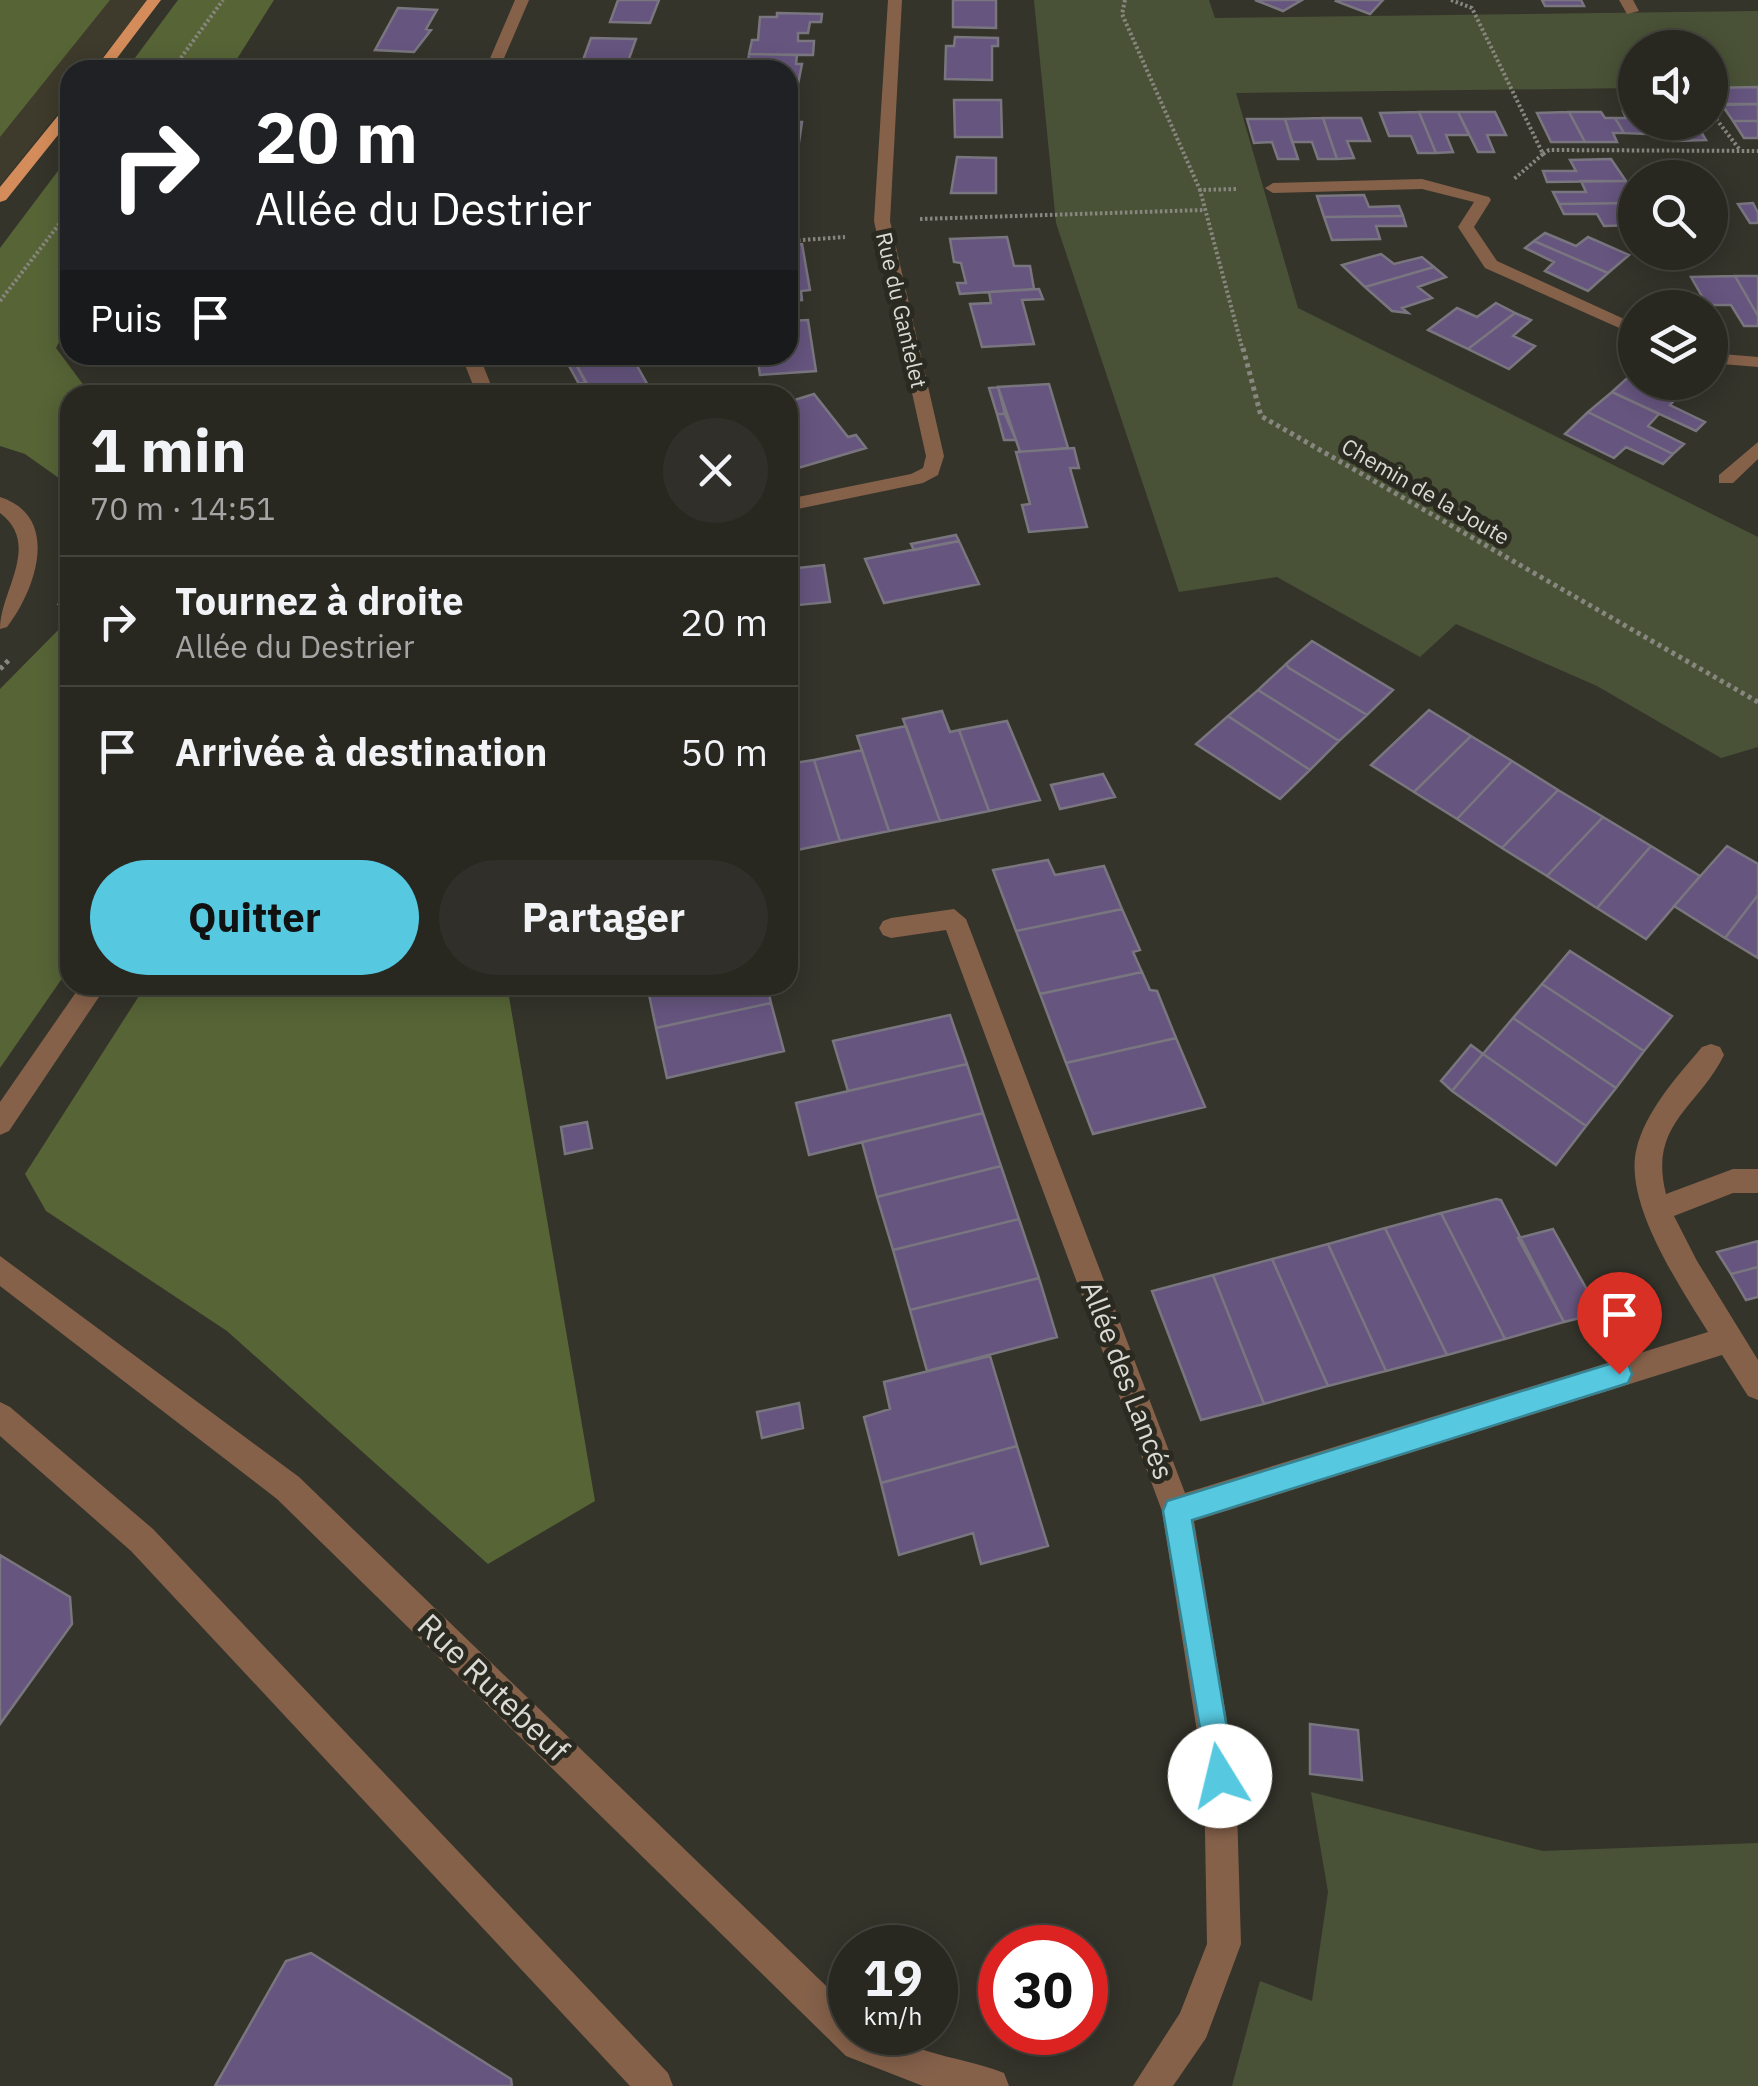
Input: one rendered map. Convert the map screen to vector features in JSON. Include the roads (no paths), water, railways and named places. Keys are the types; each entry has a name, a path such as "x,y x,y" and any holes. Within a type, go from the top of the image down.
{"main road":[{"path":"109,60 154,0"},
{"path":"0,197 60,122"}],"street":[{"path":"496,60 522,0"},
{"name":"Rue du Gantelet","path":"798,502 916,479 931,470 935,456 884,227 895,0"},
{"path":"1274,188 1422,184 1484,200 1466,227 1491,264 1618,322"},
{"path":"1728,360 1758,363"},
{"path":"1726,478 1758,448"},
{"path":"0,503 13,510 30,568 19,601 0,622"},
{"name":"Allée des Lancés","path":"891,928 954,919 1177,1511 1220,1776 1224,1944 1193,2025 1151,2086"},
{"path":"0,1123 87,995"},
{"path":"1710,1055 1662,1117 1647,1156 1655,1210 1758,1386"},
{"path":"1655,1210 1732,1181 1758,1181"},
{"name":"Rue Rutebeuf","path":"0,1268 288,1488 859,2043 926,2069 991,2086"},
{"path":"1177,1511 1730,1339"},
{"path":"0,1417 142,1540 224,1623 655,2086"}]}
